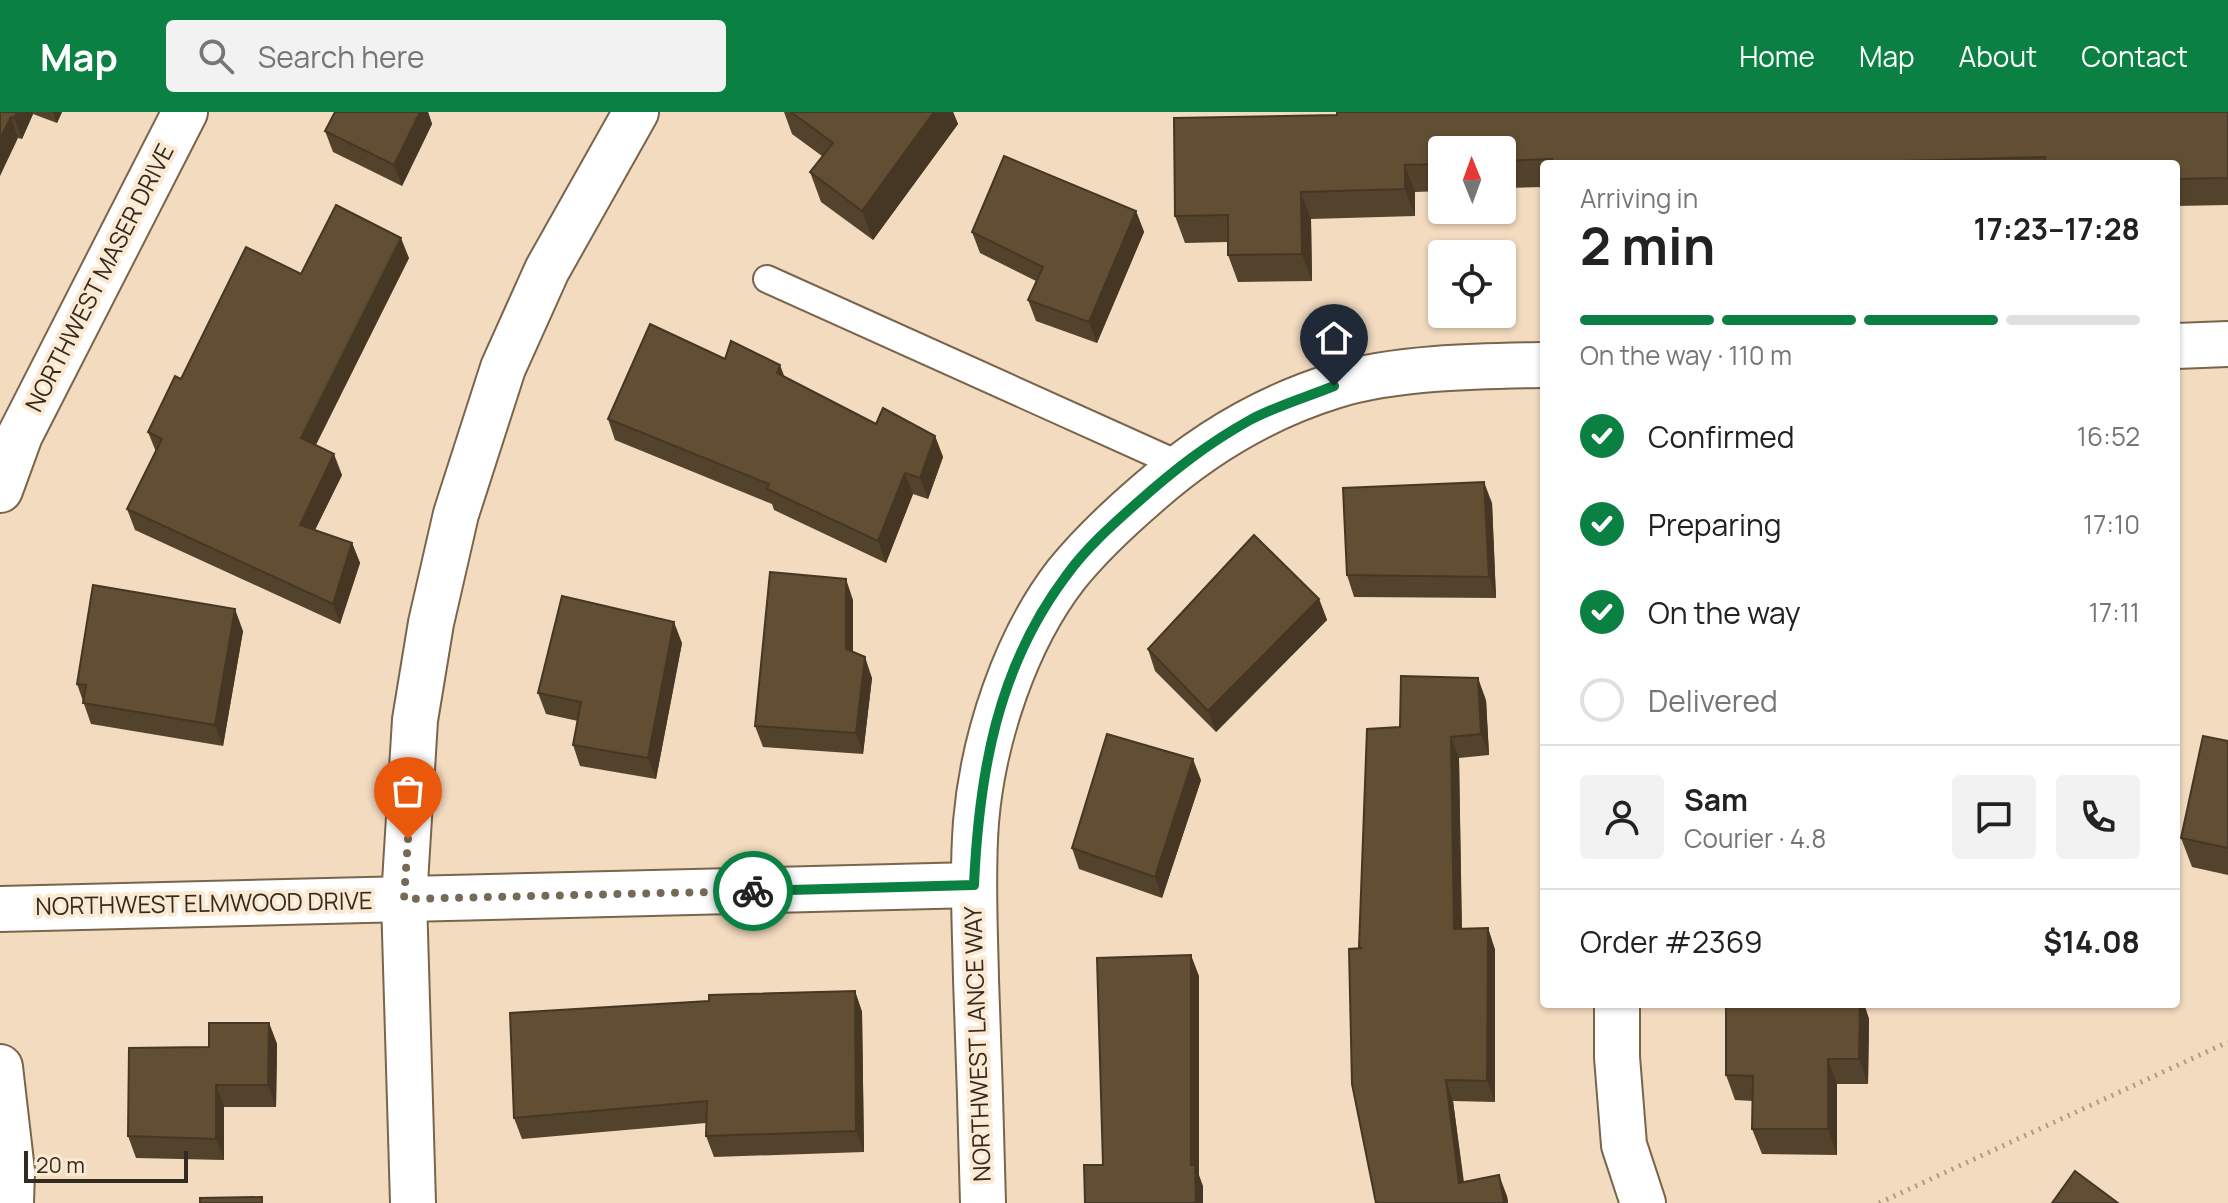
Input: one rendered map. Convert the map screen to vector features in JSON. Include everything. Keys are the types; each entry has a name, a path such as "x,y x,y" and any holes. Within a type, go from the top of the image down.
{"street":[{"name":"NORTHWEST MASER DRIVE","path":"0,490 20,435 185,112"},
{"path":"413,1203 404,899 415,720 431,623 456,514 503,368 547,270 636,112"},
{"path":"2180,346 2228,344"},
{"path":"974,885 976,820 986,757 1004,694 1035,623 1066,576 1103,533 1180,465 1252,419 1334,386 1387,375 1540,365"},
{"name":"NORTHWEST ELMWOOD DRIVE","path":"0,909 974,885"},
{"name":"NORTHWEST LANCE WAY","path":"974,885 983,1203"},
{"path":"1617,1008 1617,1057 1624,1145 1643,1203"},
{"path":"0,1067 12,1171 11,1203"}],"lane":[{"path":"767,279 1180,465"}],"path":[{"path":"1879,1203 2228,1042"}],"building":[{"path":"0,112 17,112 14,118 11,117 0,139"},
{"path":"335,112 420,112 394,165 325,131"},
{"path":"791,112 934,112 862,211 810,172 833,143"},
{"path":"1337,112 2228,112 2228,178 2180,179 2180,160 2045,160 2045,157 1516,160 1516,136 1428,136 1428,164 1405,165 1405,189 1301,192 1302,254 1228,255 1228,215 1175,216 1174,118 1337,115"},
{"path":"1004,156 1136,211 1089,322 1028,300 1043,267 972,232"},
{"path":"336,205 401,238 301,438 334,454 300,525 352,543 333,604 127,509 162,439 148,432 175,376 181,379 246,247 301,274"},
{"path":"650,324 725,359 731,341 780,365 777,373 876,424 883,408 935,436 920,478 905,473 878,541 767,489 769,484 608,419"},
{"path":"1484,482 1489,577 1347,575 1343,488"},
{"path":"1254,535 1319,599 1208,711 1148,649"},
{"path":"770,572 846,579 846,649 865,657 856,733 755,726"},
{"path":"93,585 235,609 215,725 83,703 86,685 77,684"},
{"path":"562,596 674,622 648,758 573,745 581,702 538,693"},
{"path":"1401,676 1478,678 1481,734 1451,737 1454,929 1488,928 1487,1081 1446,1080 1459,1183 1499,1175 1504,1203 1376,1203 1352,1084 1349,949 1362,948 1359,947 1367,729 1400,727"},
{"path":"1107,734 1193,759 1155,877 1072,848"},
{"path":"2203,736 2228,741 2228,848 2181,838"},
{"path":"1191,955 1191,1165 1195,1165 1196,1203 1085,1203 1084,1165 1103,1165 1097,958"},
{"path":"855,991 856,1131 706,1136 707,1101 514,1118 510,1013 709,1001 709,995"},
{"path":"1726,1008 1860,1008 1859,1059 1828,1059 1828,1129 1752,1129 1753,1076 1726,1075"},
{"path":"209,1023 269,1023 268,1085 216,1085 216,1139 128,1136 129,1048 209,1047"},
{"path":"2075,1171 2118,1203 2052,1203"},
{"path":"262,1197 262,1203 200,1203 200,1198"}],"way so far":[{"path":"408,839 404,899 753,891"}],"route":[{"path":"753,891 974,885 976,820 986,757 1004,694 1035,623 1066,576 1103,533 1186,459 1252,419 1334,386"}]}
